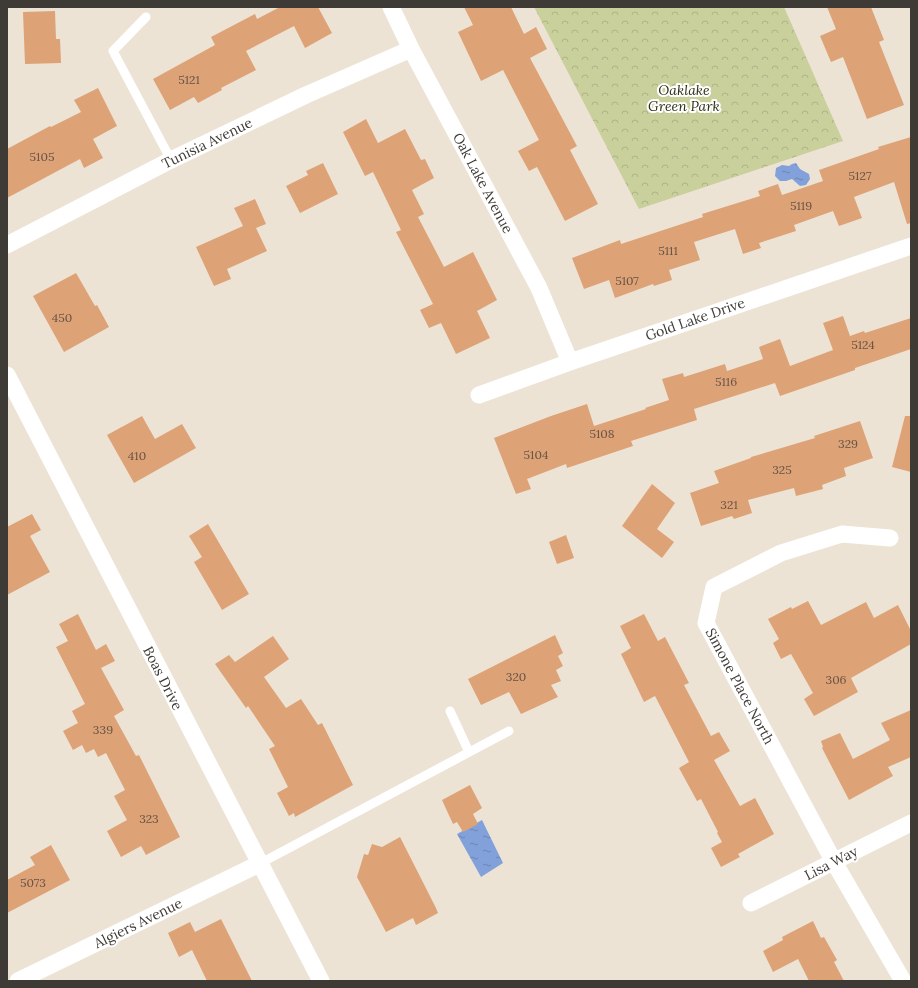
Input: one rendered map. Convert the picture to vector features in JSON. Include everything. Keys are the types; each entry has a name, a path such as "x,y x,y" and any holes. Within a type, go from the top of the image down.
{"street":[{"name":"Oak Lake Avenue","path":"391,7 539,288 570,362"},
{"name":"Tunisia Avenue","path":"7,245 171,160 412,48"},
{"name":"Gold Lake Drive","path":"479,394 911,246"},
{"name":"Boas Drive","path":"7,375 259,864 321,981"},
{"name":"Simone Place North","path":"834,862 706,623 714,587 781,553 842,534 890,538"},
{"name":"Lisa Way","path":"751,903 911,823"},
{"path":"834,862 903,981"},
{"name":"Algiers Avenue","path":"18,981 259,864"}],"lane":[{"path":"146,17 113,52 171,160"},
{"path":"450,711 469,752"},
{"path":"259,864 509,730"}],"green space":[{"name":"Oaklake Green Park","path":"534,7 784,7 843,141 639,209"}],"water":[{"path":"796,163 800,169 809,174 810,179 806,185 800,186 792,179 780,181 775,176 776,168 782,165 789,166"},
{"path":"482,820 503,863 481,877 457,834"}],"building":[{"path":"280,7 318,7 332,33 305,48 294,26 246,51 256,70 221,88 222,90 198,103 194,97 170,110 153,79 215,45 211,37 255,14 257,19"},
{"path":"464,7 511,7 524,34 536,27 547,49 530,58 577,146 570,150 598,204 565,221 537,167 529,171 518,151 539,140 503,70 481,81 458,32 473,25"},
{"path":"827,7 871,7 884,40 879,42 904,105 867,119 843,57 831,62 820,36 836,29"},
{"path":"55,11 56,39 60,39 61,63 25,64 23,12"},
{"path":"98,88 117,126 93,139 103,158 84,168 80,159 7,198 7,149 50,126 51,127 81,112 74,100"},
{"path":"366,119 378,143 405,129 421,160 425,159 434,178 412,190 424,214 418,217 444,267 473,252 497,300 477,311 490,338 456,354 441,323 429,328 420,310 433,304 396,232 401,230 373,172 365,176 343,132"},
{"path":"911,137 911,223 907,224 894,182 854,197 862,218 839,226 833,211 794,225 796,231 759,243 761,248 743,254 735,229 694,242 700,260 669,270 672,280 654,286 653,284 615,298 609,280 584,289 572,258 620,240 621,244 703,217 702,214 760,196 758,191 778,184 782,195 823,181 819,170 879,149 878,147"},
{"path":"323,163 338,194 300,213 286,186 308,175 306,171"},
{"path":"255,199 266,224 256,228 267,251 227,269 231,279 214,286 196,247 243,226 234,208"},
{"path":"76,273 95,306 97,305 109,327 64,352 33,296"},
{"path":"843,316 850,336 864,331 865,333 911,318 911,349 780,396 775,383 694,409 697,420 631,441 633,446 567,468 566,464 527,479 531,489 516,494 494,438 587,404 594,426 646,409 645,408 669,400 662,379 683,373 684,377 725,364 727,371 763,359 759,347 780,339 790,366 833,350 823,323"},
{"path":"142,416 155,439 182,424 196,448 134,483 107,435"},
{"path":"905,416 911,416 911,472 892,467"},
{"path":"860,421 873,458 844,468 846,476 822,485 823,489 796,496 794,488 748,500 752,513 734,519 732,516 701,526 690,493 719,483 714,471 751,457 815,438 814,436"},
{"path":"652,484 675,503 657,529 674,542 662,558 622,526"},
{"path":"32,514 41,530 30,536 50,572 7,595 7,527"},
{"path":"208,524 249,594 222,610 194,562 202,557 189,536"},
{"path":"566,535 574,558 557,564 549,542"},
{"path":"808,601 821,625 866,602 874,618 898,605 911,631 911,644 851,678 858,692 814,716 804,699 813,693 791,654 781,659 773,643 779,639 768,619 791,607 792,609"},
{"path":"78,614 96,650 106,644 115,661 101,668 124,710 114,716 136,756 139,755 180,837 146,855 141,846 121,857 107,831 127,820 114,796 125,790 106,753 98,757 94,749 86,753 82,745 73,750 63,731 78,723 72,711 85,704 56,647 68,641 59,624"},
{"path":"644,614 658,641 665,637 689,683 684,685 711,736 719,732 730,751 714,760 740,806 755,798 774,834 738,854 740,857 721,867 711,848 722,842 717,833 718,832 701,799 697,801 679,768 689,762 655,696 644,702 621,654 631,648 620,626"},
{"path":"555,635 563,653 558,656 563,666 556,670 561,681 551,685 558,697 521,714 509,692 481,705 468,679"},
{"path":"273,636 289,659 264,677 286,708 301,699 318,725 322,723 353,785 295,817 294,813 289,816 277,793 288,787 269,749 275,746 248,706 246,708 215,664 229,655 235,662"},
{"path":"911,710 911,757 888,767 893,776 849,800 822,748 821,741 840,733 853,759 890,740 881,723"},
{"path":"470,785 482,808 473,814 478,824 463,832 457,822 453,824 442,800"},
{"path":"400,837 438,913 416,925 413,918 386,932 357,877 364,854 368,855 372,844 382,847"},
{"path":"51,845 70,880 7,913 7,880 35,865 30,857"},
{"path":"221,919 252,981 207,981 192,950 179,957 168,933 190,922 195,932"},
{"path":"813,921 821,938 824,937 837,960 834,962 844,981 809,981 798,959 773,972 763,951 783,940 782,937"}]}
